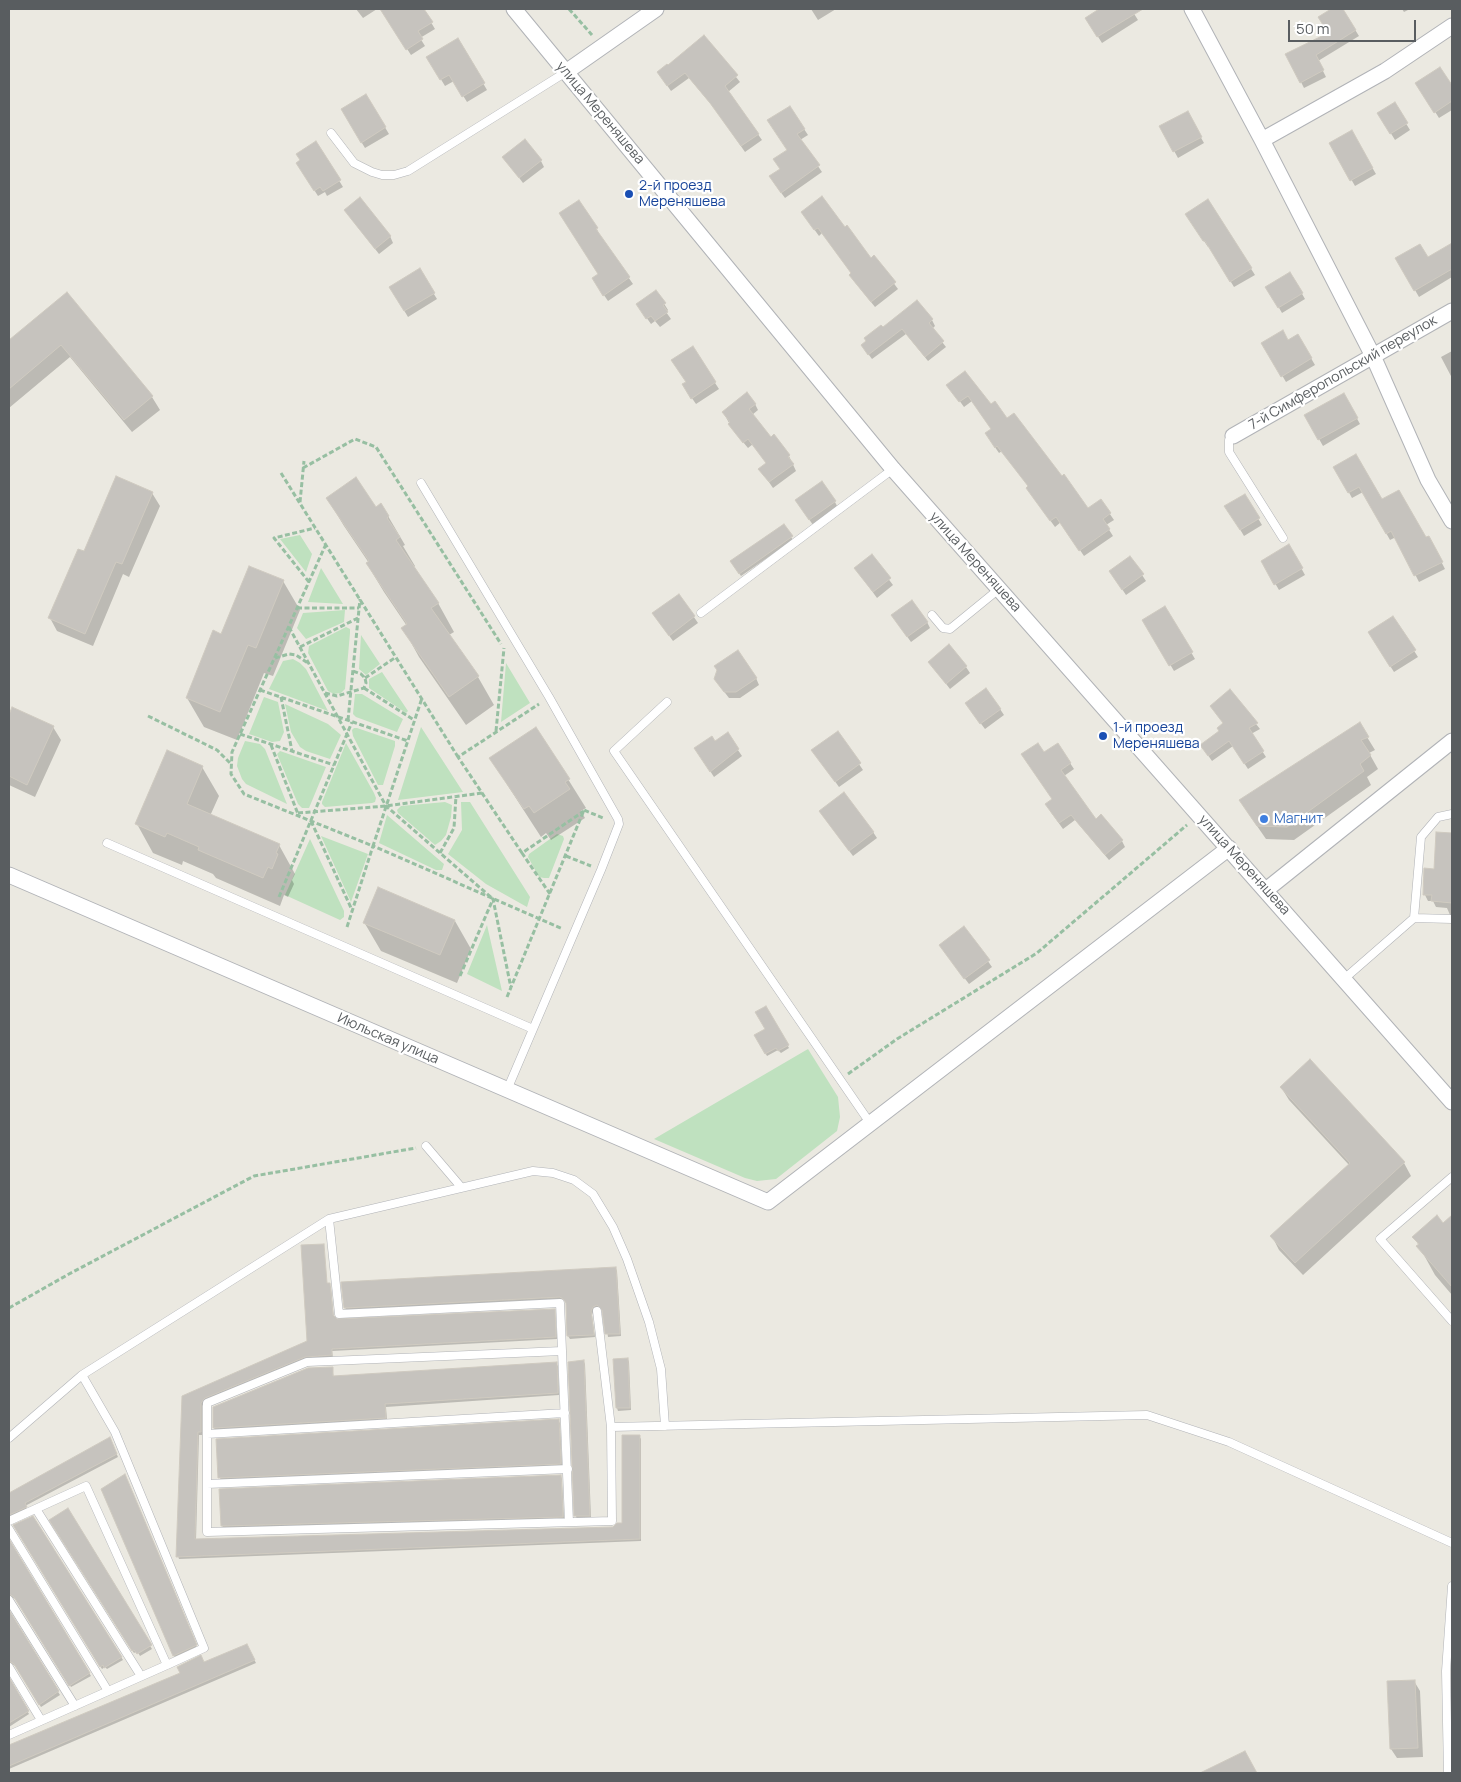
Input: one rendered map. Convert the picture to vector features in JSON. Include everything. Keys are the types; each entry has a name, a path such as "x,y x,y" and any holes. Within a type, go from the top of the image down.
{"street":[{"name":"улица Мереняшева","path":"514,9 893,469 1452,1102"},
{"path":"566,72 656,9"},
{"path":"1192,9 1373,356 1428,480 1452,521"},
{"path":"1262,140 1385,71 1452,26"},
{"name":"7-й Симферопольский переулок","path":"1233,436 1452,311"},
{"path":"1266,890 1452,740"},
{"path":"870,1123 1229,848"},
{"name":"Июльская улица","path":"9,876 768,1202 870,1123"}],"lane":[{"path":"331,134 354,163 382,175 394,175 408,171 566,72"},
{"path":"1233,436 1229,440 1229,452 1284,538"},
{"path":"701,613 893,469"},
{"path":"421,483 549,697 618,817 619,824 507,1090"},
{"path":"932,615 943,628 950,630 999,588"},
{"path":"667,702 614,751 870,1123"},
{"path":"1414,918 1421,838 1438,817 1452,814"},
{"path":"107,843 533,1029"},
{"path":"1344,979 1414,918 1452,919"},
{"path":"426,1146 461,1187"},
{"path":"9,1438 82,1375 329,1219 532,1171 553,1173 574,1180 593,1194 612,1227 627,1259 649,1322 661,1369 665,1426"},
{"path":"1452,1177 1380,1238 1452,1320"},
{"path":"329,1219 339,1314 560,1303 569,1522"},
{"path":"562,1351 307,1362 207,1403 206,1532 612,1521 611,1427 596,1311"},
{"path":"9,1735 204,1648 115,1432 82,1375"},
{"path":"207,1434 565,1413"},
{"path":"611,1427 1147,1415 1230,1442 1452,1543"},
{"path":"207,1484 568,1469"},
{"path":"9,1521 86,1486 167,1665"},
{"path":"36,1509 141,1676"},
{"path":"9,1529 108,1691"},
{"path":"1448,1773 1446,1671 1452,1586"},
{"path":"9,1600 74,1706"},
{"path":"9,1667 41,1720"}],"path":[{"path":"568,9 602,47"},
{"path":"303,468 355,439 376,447 509,656"},
{"path":"300,503 304,461"},
{"path":"281,473 458,757 550,894"},
{"path":"309,582 274,538 315,528"},
{"path":"326,544 232,752 231,774 244,794 298,814 539,920 574,933"},
{"path":"348,720 360,599"},
{"path":"297,608 359,608"},
{"path":"300,647 358,617"},
{"path":"289,626 386,806 493,899 511,989"},
{"path":"496,732 504,648"},
{"path":"275,658 289,654 310,664"},
{"path":"365,678 396,657"},
{"path":"325,693 337,696 364,688 366,684 365,678 353,671"},
{"path":"364,688 414,720"},
{"path":"260,690 408,740"},
{"path":"281,697 292,751"},
{"path":"458,757 549,697"},
{"path":"346,927 422,698"},
{"path":"148,716 217,750 232,764"},
{"path":"278,897 352,722"},
{"path":"240,734 334,765"},
{"path":"271,744 298,814"},
{"path":"298,814 386,806 482,792"},
{"path":"440,853 454,828 456,796"},
{"path":"584,810 619,824"},
{"path":"522,853 584,810"},
{"path":"507,997 584,810"},
{"path":"840,1080 896,1039 1036,953 1199,815"},
{"path":"311,821 352,910"},
{"path":"566,856 601,870"},
{"path":"460,976 493,899"},
{"path":"9,1308 254,1176 426,1146"}],"green space":[{"path":"300,535 312,554 306,572 280,539"},
{"path":"321,568 343,604 308,602"},
{"path":"345,610 344,622 306,639 297,628 303,613"},
{"path":"346,627 350,629 350,633 345,689 341,693 334,694 328,691 308,653 309,646"},
{"path":"361,635 380,664 366,675 359,669"},
{"path":"293,659 306,669 328,711 269,689 283,661"},
{"path":"506,663 530,703 501,722"},
{"path":"382,672 408,711 406,713 369,688 369,679"},
{"path":"355,694 362,694 403,719 397,732 356,717 353,714"},
{"path":"264,697 278,702 284,732 280,741 272,742 249,734"},
{"path":"285,704 328,724 341,735 330,759 300,747 291,732"},
{"path":"421,727 463,792 398,800"},
{"path":"354,728 395,741 383,785 378,785 353,736 352,730"},
{"path":"245,741 260,744 265,749 287,804 246,784 242,779 237,766"},
{"path":"346,743 374,793 375,802 325,807 322,802"},
{"path":"280,751 326,767 309,808 302,808 298,804 277,754"},
{"path":"445,802 452,805 451,817 446,835 435,845 398,813 397,810 401,806"},
{"path":"461,802 470,802 530,897 527,907 486,884 448,854 462,830"},
{"path":"387,815 444,864 442,870 436,870 379,843"},
{"path":"557,834 563,836 564,839 549,878 539,877 528,857 529,854"},
{"path":"321,836 368,854 351,902"},
{"path":"310,839 344,911 344,917 340,920 285,895"},
{"path":"487,925 502,991 467,974"},
{"path":"808,1049 838,1097 840,1117 837,1131 776,1179 757,1181 745,1178 654,1139"}],"building":[{"path":"380,9 424,9 433,22 418,31 423,39 406,50"},
{"path":"1099,9 1143,9 1097,37 1085,18"},
{"path":"1331,9 1343,9 1356,30 1316,55 1324,70 1300,83 1285,54 1328,33 1318,17"},
{"path":"704,35 738,75 725,86 759,134 741,146 710,103 685,73 667,86 657,72"},
{"path":"458,38 485,83 462,97 449,75 440,80 426,57"},
{"path":"1440,67 1452,85 1452,101 1434,113 1415,83"},
{"path":"366,94 386,127 361,143 341,109"},
{"path":"1395,102 1408,123 1390,134 1377,113"},
{"path":"790,106 805,129 797,134 820,165 781,193 769,176 780,169 773,159 787,150 767,120"},
{"path":"1188,111 1202,137 1173,152 1159,126"},
{"path":"1352,130 1373,168 1350,181 1329,143"},
{"path":"525,139 542,160 519,178 502,157"},
{"path":"316,141 341,180 323,191 320,187 314,191 296,163 300,160 296,154"},
{"path":"822,196 845,227 847,225 871,258 874,255 896,282 871,302 849,275 851,273 818,228 814,230 801,212"},
{"path":"360,197 391,236 375,249 344,210"},
{"path":"1208,199 1252,268 1230,282 1205,241 1203,241 1185,214"},
{"path":"579,200 598,228 596,229 630,277 603,296 592,278 598,274 559,213"},
{"path":"1452,243 1452,269 1414,291 1395,258 1420,244 1428,257"},
{"path":"420,268 435,293 404,311 389,287"},
{"path":"1290,272 1303,293 1278,308 1265,287"},
{"path":"656,290 666,303 663,305 668,312 655,321 651,316 646,319 636,304"},
{"path":"67,292 153,396 124,420 61,345 9,389 9,340"},
{"path":"917,300 933,319 929,323 944,341 925,357 902,329 868,355 861,345 866,341 864,338 881,325 883,327"},
{"path":"1283,330 1288,340 1298,334 1312,358 1281,377 1261,343"},
{"path":"693,346 716,382 691,399 682,384 686,382 671,360"},
{"path":"965,371 991,404 995,401 1007,418 1014,413 1062,476 1064,474 1088,508 1101,499 1111,513 1103,519 1110,529 1079,551 1056,517 1050,521 1026,488 1028,486 997,446 995,448 985,433 991,429 968,396 959,402 946,385"},
{"path":"747,392 756,404 749,409 771,437 774,434 790,455 788,457 794,464 769,482 758,469 766,463 748,439 743,443 728,424 730,422 722,412"},
{"path":"1344,393 1358,418 1318,440 1304,415"},
{"path":"1356,454 1382,499 1399,490 1426,537 1429,536 1443,562 1414,576 1391,531 1386,534 1359,487 1348,493 1333,467"},
{"path":"116,476 153,492 122,564 116,562 85,634 48,618 78,549 84,551"},
{"path":"356,477 376,507 381,503 389,516 387,518 400,537 396,540 439,603 431,608 479,676 449,697 401,628 407,624 366,563 369,561 326,498"},
{"path":"822,481 836,501 809,520 795,500"},
{"path":"1245,494 1260,518 1240,530 1224,506"},
{"path":"784,524 793,536 739,574 730,561"},
{"path":"1289,544 1303,568 1274,585 1261,561"},
{"path":"872,554 891,578 873,592 854,568"},
{"path":"1130,556 1144,574 1122,590 1109,571"},
{"path":"249,566 284,580 256,648 248,645 220,712 186,698 213,630 221,634"},
{"path":"679,594 695,616 669,636 652,613"},
{"path":"912,600 928,622 907,637 891,615"},
{"path":"1165,606 1193,652 1169,666 1142,620"},
{"path":"1393,616 1416,650 1390,667 1368,632"},
{"path":"949,644 967,666 946,684 928,662"},
{"path":"738,650 757,678 736,692 724,692 714,679 717,670 714,666"},
{"path":"986,688 1001,709 980,724 965,703"},
{"path":"1230,689 1258,723 1249,728 1264,751 1244,764 1229,741 1208,756 1200,745 1219,731 1217,728 1223,723 1210,706"},
{"path":"12,707 54,726 27,785 9,776 9,715"},
{"path":"1360,722 1369,737 1361,740 1371,755 1360,764 1364,771 1287,827 1257,826 1239,800"},
{"path":"536,727 570,779 565,782 570,789 534,813 529,806 524,809 489,758"},
{"path":"838,731 861,763 835,782 811,750"},
{"path":"728,732 739,749 710,772 694,748 712,736 715,741"},
{"path":"1038,743 1044,752 1058,743 1071,763 1061,770 1096,819 1101,814 1123,840 1105,855 1071,815 1059,823 1045,804 1052,799 1021,754"},
{"path":"167,750 203,766 187,804 280,844 272,869 268,867 263,878 198,850 199,847 167,833 165,837 135,824"},
{"path":"844,792 874,832 849,851 819,811"},
{"path":"1436,832 1452,833 1452,903 1431,901 1432,895 1423,895 1424,868 1434,869"},
{"path":"378,887 455,920 440,955 363,923"},
{"path":"964,926 990,960 964,979 939,945"},
{"path":"766,1006 789,1045 778,1051 776,1048 765,1054 754,1035 765,1029 755,1012"},
{"path":"1310,1059 1405,1162 1295,1263 1270,1236 1350,1163 1280,1087"},
{"path":"1437,1215 1443,1223 1452,1215 1452,1287 1416,1246 1419,1244 1412,1237"},
{"path":"324,1244 327,1283 330,1283 333,1315 337,1319 555,1309 556,1337 332,1349 332,1355 305,1357 205,1398 201,1403 201,1432 198,1432 195,1539 613,1527 617,1523 622,1523 622,1435 640,1435 640,1539 176,1557 182,1396 307,1341 301,1245"},
{"path":"616,1267 620,1334 605,1334 602,1310 597,1305 591,1311 594,1335 567,1336 566,1303 560,1297 344,1308 341,1282"},
{"path":"628,1358 630,1408 616,1408 613,1359"},
{"path":"584,1360 590,1516 574,1516 568,1362"},
{"path":"557,1362 558,1393 385,1404 386,1418 213,1428 213,1407 308,1368 333,1367 333,1376"},
{"path":"559,1419 561,1464 218,1478 216,1439"},
{"path":"110,1437 117,1454 25,1503 27,1507 9,1515 9,1493"},
{"path":"125,1474 197,1645 173,1656 101,1489"},
{"path":"561,1475 563,1517 221,1526 219,1489"},
{"path":"68,1508 152,1645 137,1654 134,1650 132,1651 49,1520"},
{"path":"33,1516 122,1657 104,1668 103,1665 100,1667 13,1525"},
{"path":"9,1539 90,1673 69,1686 14,1597 9,1594"},
{"path":"9,1610 59,1691 39,1705 14,1664 9,1661"},
{"path":"247,1644 255,1660 9,1766 9,1745 180,1673 177,1667 201,1655 204,1662"},
{"path":"9,1677 29,1711 9,1723"},
{"path":"1415,1680 1418,1748 1390,1749 1387,1681"},
{"path":"1245,1751 1257,1773 1200,1773"}],"place":[{"name":"2-й проезд Мереняшева","path":"629,194"},
{"name":"1-й проезд Мереняшева","path":"1103,736"},
{"name":"Магнит","path":"1264,819"}]}
